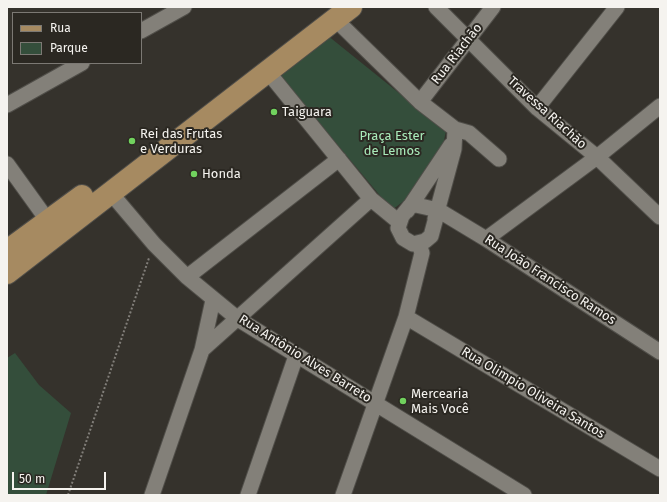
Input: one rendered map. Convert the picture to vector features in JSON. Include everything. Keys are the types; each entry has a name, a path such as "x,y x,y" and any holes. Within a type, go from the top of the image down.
{"main road":[{"path":"7,273 110,192 268,72 339,11"},
{"path":"7,251 339,11"}],"street":[{"path":"142,30 184,7"},
{"name":"Travessa Riachão","path":"436,7 537,108 597,157 660,217"},
{"name":"Rua Riachão","path":"420,102 493,7"},
{"path":"537,108 617,7"},
{"path":"339,11 420,102 455,135"},
{"path":"7,105 80,64"},
{"path":"268,72 371,199 405,213 438,210"},
{"path":"486,239 597,157 660,106"},
{"path":"455,135 454,149 430,236 426,241 419,244 413,244 403,238 400,234 405,213 455,135 469,133 500,159"},
{"path":"187,277 339,159"},
{"path":"7,164 48,221"},
{"name":"Rua Antônio Alves Barreto","path":"110,192 154,244 187,277 213,300 238,319 524,495"},
{"path":"202,350 371,199"},
{"name":"Rua João Francisco Ramos","path":"438,210 486,239 660,352"},
{"path":"343,495 406,316 422,253 419,244"},
{"path":"152,495 202,350 213,300"},
{"name":"Rua Olimpio Oliveira Santos","path":"406,316 660,469"},
{"path":"248,495 296,356"}],"path":[{"path":"68,495 154,244"}],"green space":[{"name":"Praça Ester de Lemos","path":"327,35 446,131 443,145 409,197 392,210 280,76"},
{"path":"15,353 39,385 71,413 46,495 7,495 7,358"}],"place":[{"name":"Taiguara","path":"274,112"},
{"name":"Rei das Frutas e Verduras","path":"132,141"},
{"name":"Honda","path":"194,174"},
{"name":"Mercearia Mais Você","path":"403,401"}]}
